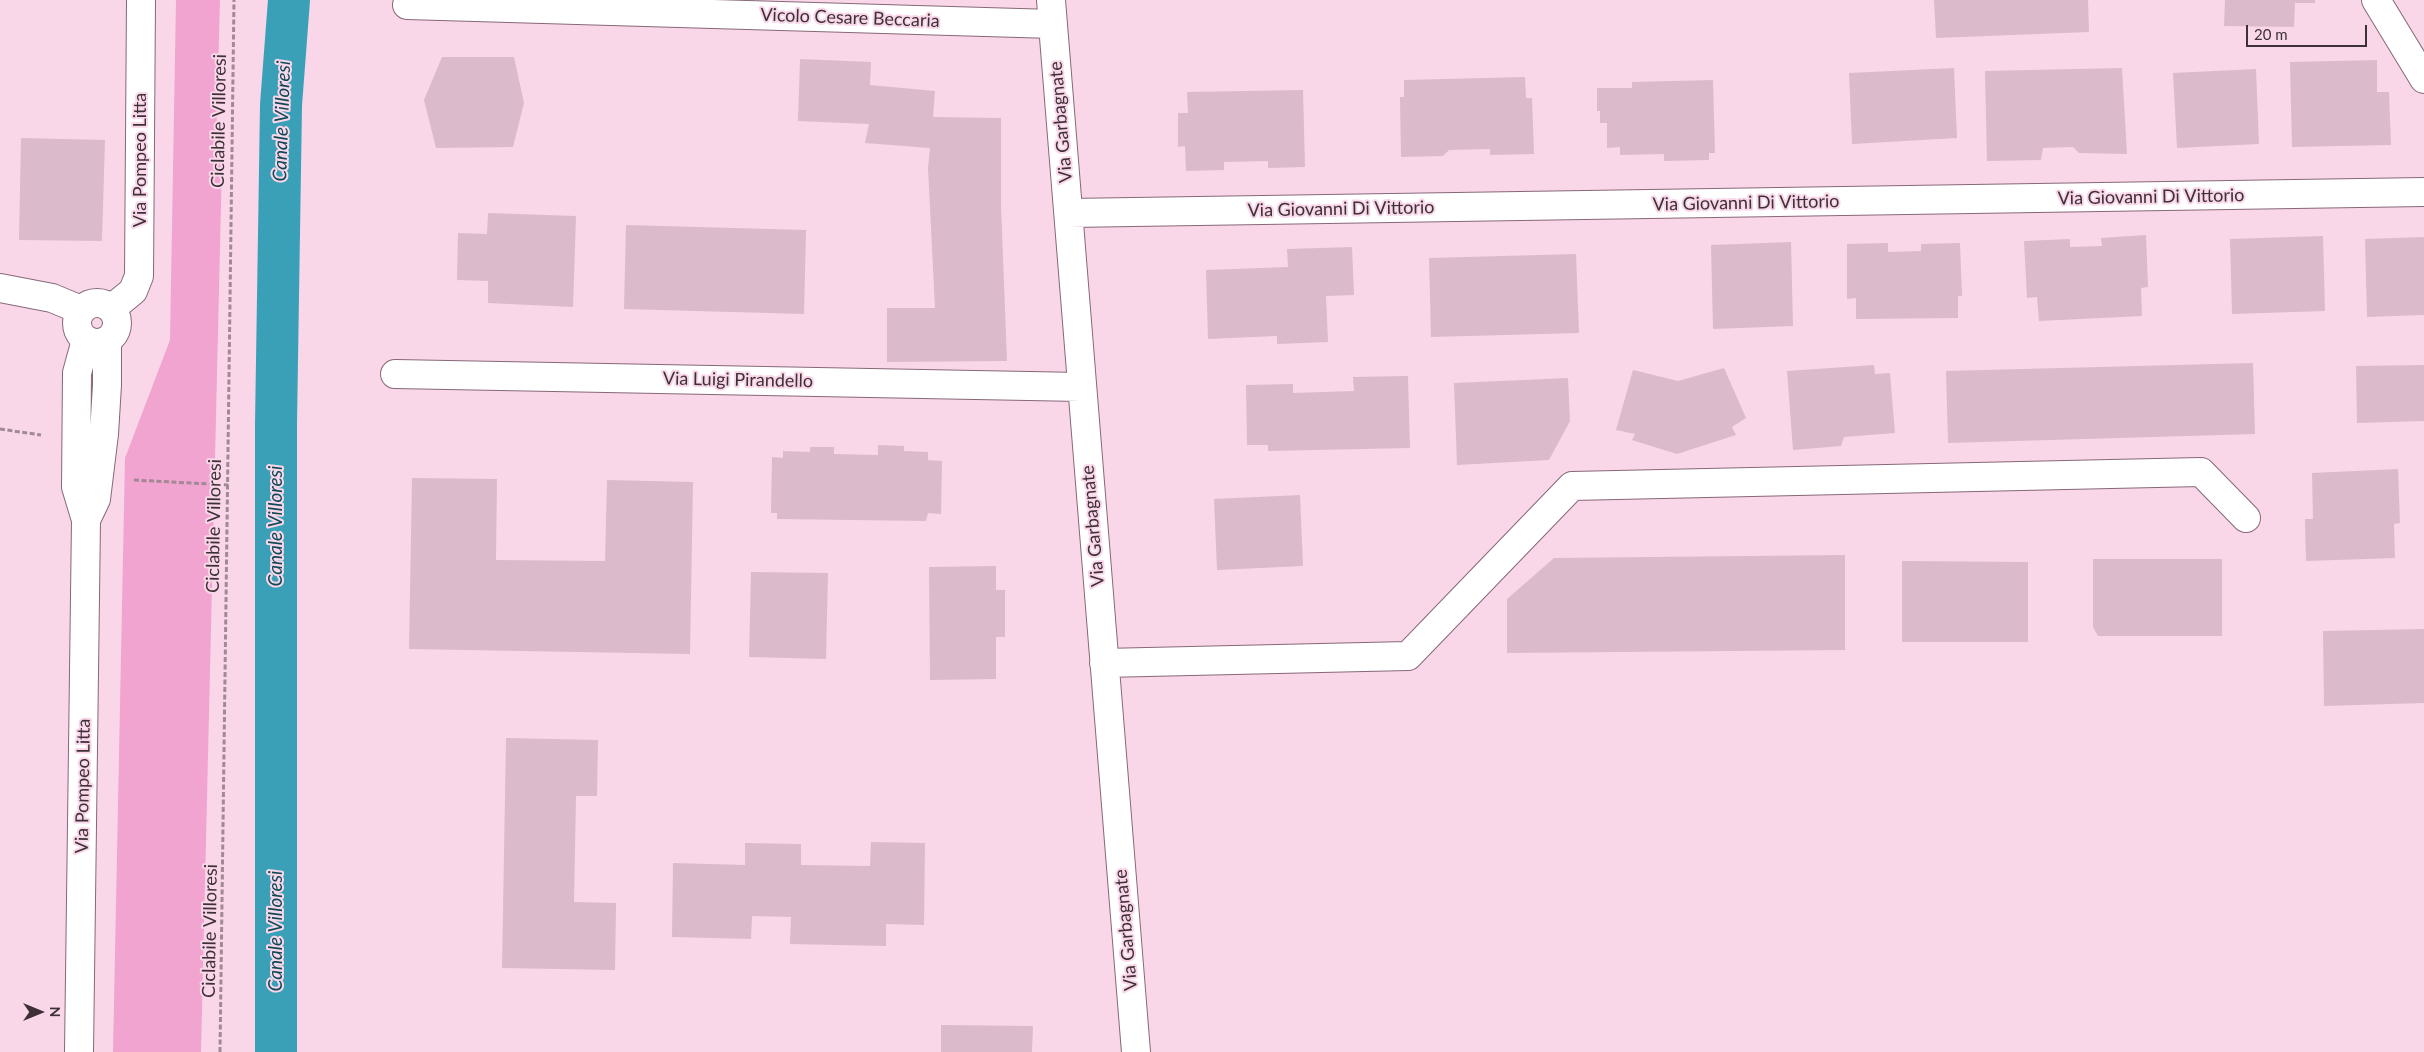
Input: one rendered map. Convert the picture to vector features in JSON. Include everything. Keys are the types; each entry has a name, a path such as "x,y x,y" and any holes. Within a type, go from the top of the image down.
{"street":[{"name":"Via Pompeo Litta","path":"79,1052 86,520 76,487 77,373 96,341 115,332 117,326 115,314 111,308 134,291 139,276 141,0"},
{"path":"2376,0 2424,79"},
{"name":"Vicolo Cesare Beccaria","path":"407,5 1052,12"},
{"name":"Via Garbagnate","path":"1052,12 1136,1052"},
{"name":"Via Giovanni Di Vittorio","path":"1068,214 2424,192"},
{"path":"0,288 52,298 81,310"},
{"path":"96,341 78,329 76,323 81,310 92,303 106,305 111,308"},
{"name":"Via Luigi Pirandello","path":"395,374 1081,386"},
{"path":"1104,663 1408,656 1572,486 2201,472 2246,518"}],"path":[{"name":"Ciclabile Villoresi","path":"220,1052 234,0"},
{"path":"0,429 43,435"},
{"path":"125,480 228,485"}],"shaded area":[{"path":"176,0 220,0 216,149 222,162 201,1052 113,1052 125,458 170,340"}],"building":[{"path":"1934,0 2088,0 2089,32 1936,38"},
{"path":"2225,0 2315,0 2315,3 2295,3 2294,27 2224,26"},
{"path":"442,57 514,57 524,103 513,147 436,148 424,100"},
{"path":"800,59 871,62 870,85 935,91 933,117 1001,118 1001,205 1007,361 887,362 887,308 935,308 928,168 930,148 865,143 869,124 798,121"},
{"path":"2377,60 2377,92 2389,92 2391,145 2292,147 2290,62"},
{"path":"1954,68 1957,138 1852,144 1849,73"},
{"path":"2122,68 2127,154 2079,153 2073,147 2043,148 2041,160 1987,161 1985,71"},
{"path":"2256,69 2259,144 2177,148 2173,73"},
{"path":"1525,77 1526,98 1532,98 1534,154 1490,155 1490,149 1449,150 1443,156 1401,157 1400,97 1404,97 1404,80"},
{"path":"1713,80 1715,153 1709,153 1709,160 1664,161 1664,154 1620,155 1620,147 1607,148 1607,123 1600,123 1600,111 1597,111 1597,88 1632,88 1632,82"},
{"path":"1303,90 1305,167 1268,168 1268,161 1224,162 1224,170 1186,171 1185,146 1178,147 1178,113 1188,113 1187,92"},
{"path":"21,138 105,140 102,241 19,240"},
{"path":"488,213 576,216 573,307 488,303 488,281 457,280 458,233 487,234"},
{"path":"626,225 806,230 804,314 624,309"},
{"path":"2146,235 2148,287 2141,288 2142,316 2039,321 2037,297 2027,298 2024,241 2070,239 2070,247 2102,246 2101,238"},
{"path":"2323,236 2325,311 2232,314 2230,239"},
{"path":"2424,237 2424,315 2367,317 2365,239"},
{"path":"1791,242 1793,326 1713,329 1711,245"},
{"path":"1888,243 1888,252 1921,251 1921,244 1960,243 1962,296 1958,296 1958,318 1856,319 1856,298 1847,299 1847,244"},
{"path":"1352,247 1354,295 1326,296 1328,342 1277,344 1277,336 1208,339 1206,270 1288,267 1287,249"},
{"path":"1576,254 1579,333 1431,337 1429,258"},
{"path":"2253,363 2255,434 1948,443 1946,371"},
{"path":"1874,365 1875,374 1890,373 1895,433 1844,437 1841,446 1793,450 1787,371"},
{"path":"2424,365 2424,421 2357,423 2356,366"},
{"path":"1724,368 1746,418 1732,427 1736,435 1677,454 1632,440 1635,434 1616,430 1633,370 1678,381"},
{"path":"1408,376 1410,448 1268,451 1268,445 1247,445 1246,385 1293,384 1293,393 1354,391 1353,377"},
{"path":"1568,378 1570,421 1549,460 1457,465 1454,383"},
{"path":"878,445 904,446 904,451 928,452 928,460 942,461 941,514 928,513 926,521 777,519 777,513 771,513 772,457 783,458 783,451 810,452 810,447 834,447 834,454 878,455"},
{"path":"2398,469 2400,523 2394,524 2395,558 2306,561 2305,519 2313,519 2312,473"},
{"path":"412,478 497,479 496,560 605,561 607,480 693,482 690,654 409,649"},
{"path":"1300,495 1303,566 1217,570 1214,499"},
{"path":"1845,555 1845,650 1507,653 1507,599 1554,558"},
{"path":"2093,559 2222,559 2222,636 2098,636 2093,627"},
{"path":"1902,561 2028,562 2028,642 1902,642"},
{"path":"996,566 996,590 1005,590 1005,637 996,637 996,679 930,680 929,567"},
{"path":"751,572 828,573 826,659 749,657"},
{"path":"2424,629 2424,703 2324,706 2323,631"},
{"path":"506,738 598,740 597,796 576,796 574,902 616,903 615,970 502,968"},
{"path":"871,842 925,843 924,925 886,924 886,946 790,944 791,917 752,916 751,939 672,937 673,863 745,865 745,843 801,844 801,865 870,866"},
{"path":"941,1025 1033,1026 1032,1052 941,1052"}],"waterway":[{"name":"Canale Villoresi","path":"276,1052 276,424 281,105 289,0"}]}
